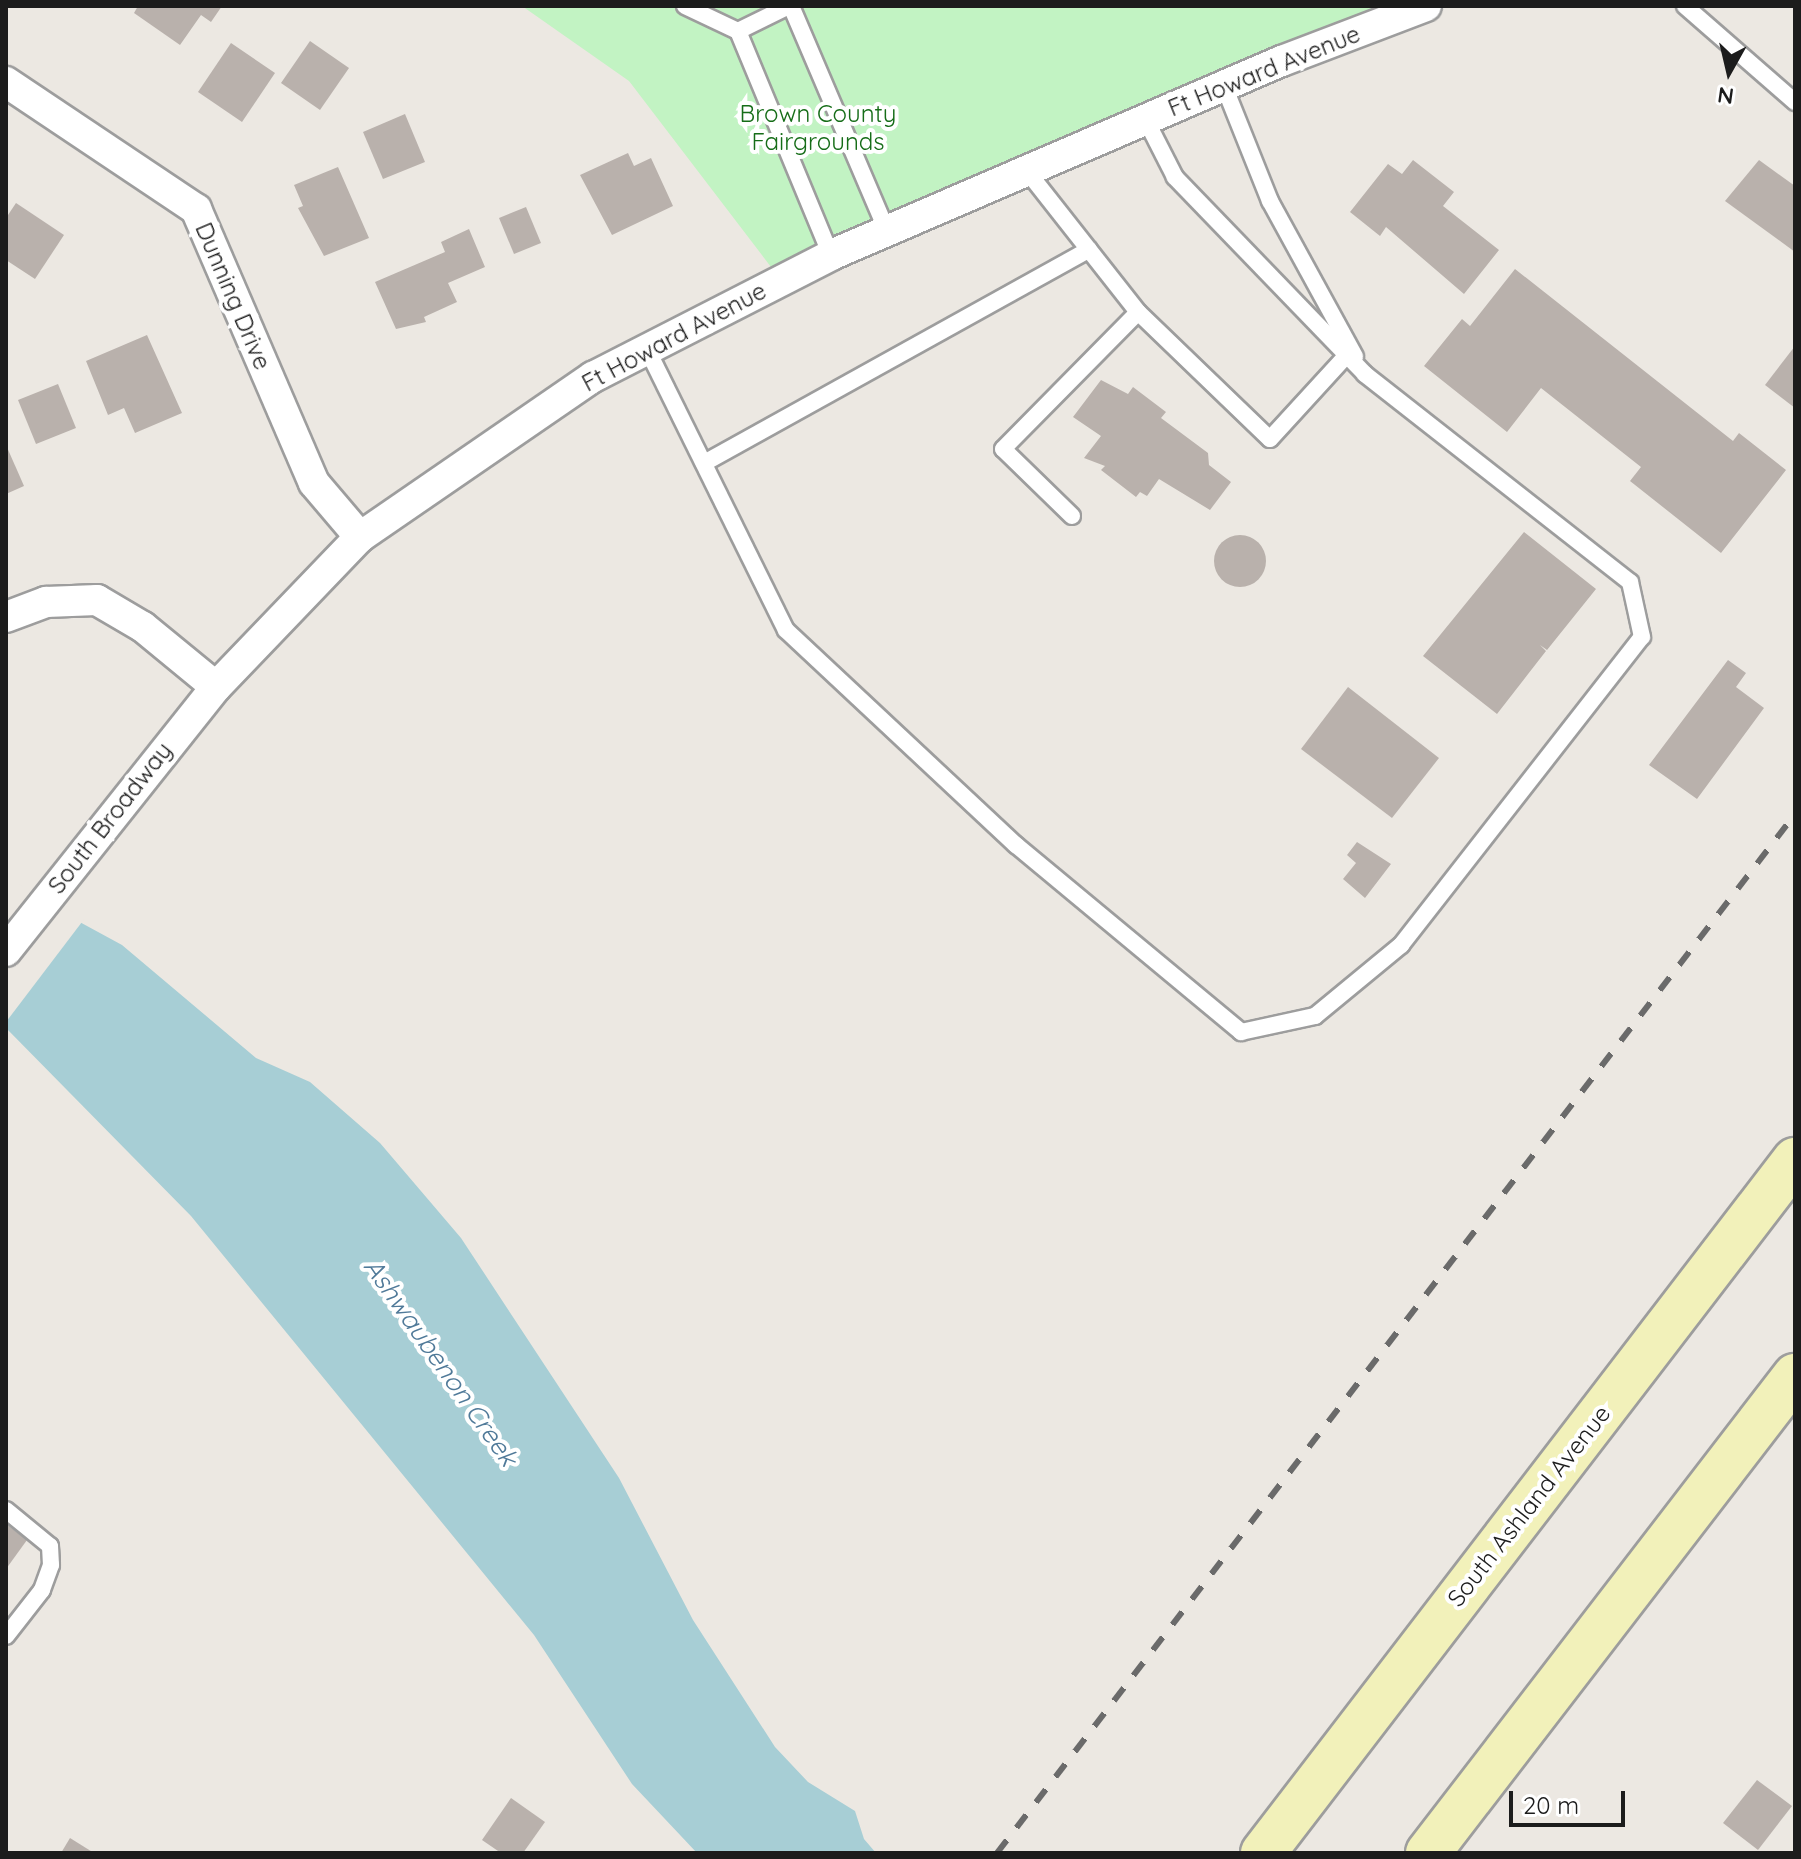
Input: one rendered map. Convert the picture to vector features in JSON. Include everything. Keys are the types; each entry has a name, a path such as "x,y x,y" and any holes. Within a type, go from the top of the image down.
{"main road":[{"name":"South Ashland Avenue","path":"1263,1853 1795,1160"},
{"path":"1428,1853 1795,1376"}],"street":[{"name":"Ft Howard Avenue","path":"216,687 360,537 593,377 831,255 1224,86 1426,6"},
{"name":"Dunning Drive","path":"6,82 196,209 314,483 360,537"},
{"path":"6,617 46,602 97,600 143,627 216,687"},
{"name":"South Broadway","path":"6,951 216,687"}],"lane":[{"path":"685,6 738,31 831,255"},
{"path":"738,31 790,6 887,231"},
{"path":"1685,6 1795,102"},
{"path":"1224,86 1270,201 1365,374"},
{"path":"647,349 786,630 1016,845 1241,1032 1315,1016 1401,945 1642,637 1630,582 1365,374 1175,177 1146,120"},
{"path":"1027,171 1138,312 1270,439 1347,355"},
{"path":"704,463 1089,250"},
{"path":"1072,516 1003,449 1138,312"},
{"path":"6,1510 50,1546 51,1565 42,1590 6,1636"}],"green space":[{"name":"Brown County Fairgrounds","path":"522,6 1426,6 781,280 629,81"}],"water":[{"name":"Ashwaubenon Creek","path":"6,882 122,945 256,1058 310,1082 380,1143 461,1238 619,1478 693,1620 775,1747 808,1782 855,1811 864,1839 876,1853 697,1853 632,1784 534,1635 191,1216 6,1028"}],"pier":[{"path":"6,878 85,918 6,1022"}],"building":[{"path":"138,6 222,6 211,22 201,15 180,45 134,13"},
{"path":"310,41 349,68 320,110 281,83"},
{"path":"231,43 275,73 242,122 198,92"},
{"path":"405,114 425,162 383,179 363,132"},
{"path":"628,153 634,166 651,158 673,206 612,235 580,175"},
{"path":"1413,160 1454,192 1443,206 1499,250 1464,294 1386,227 1380,236 1350,212 1388,164 1402,174"},
{"path":"1759,160 1795,186 1795,252 1725,201"},
{"path":"338,167 369,238 324,256 298,208 303,206 294,185"},
{"path":"16,203 64,235 35,279 6,260 6,218"},
{"path":"526,207 541,243 514,254 499,218"},
{"path":"469,229 485,267 448,283 457,302 424,317 426,322 396,329 375,282 445,252 441,242"},
{"path":"1515,269 1733,441 1739,433 1786,470 1721,553 1630,481 1641,467 1541,388 1507,432 1424,366 1462,319 1470,326"},
{"path":"147,335 182,413 135,433 124,408 108,415 86,361"},
{"path":"1795,346 1795,408 1765,385"},
{"path":"1101,380 1128,394 1133,387 1166,412 1161,418 1208,453 1209,465 1231,482 1210,510 1159,479 1147,496 1140,492 1136,497 1101,470 1105,466 1084,458 1101,436 1073,417"},
{"path":"58,384 76,428 36,444 18,400"},
{"path":"6,445 24,486 6,494"},
{"path":"1524,532 1596,589 1547,650 1540,645 1546,651 1497,714 1423,656"},
{"path":"1240,535 1258,543 1266,561 1258,579 1240,587 1222,579 1214,561 1222,543"},
{"path":"1728,660 1746,673 1736,687 1764,708 1697,799 1649,765"},
{"path":"1348,687 1439,758 1392,818 1301,749"},
{"path":"1357,842 1391,864 1365,898 1343,879 1356,863 1347,855"},
{"path":"6,1524 27,1540 6,1569"},
{"path":"1757,1780 1792,1806 1758,1850 1723,1823"},
{"path":"511,1798 545,1822 523,1853 501,1853 482,1840"},
{"path":"70,1838 94,1853 61,1853"}],"railway":[{"path":"997,1853 1795,814"}]}
